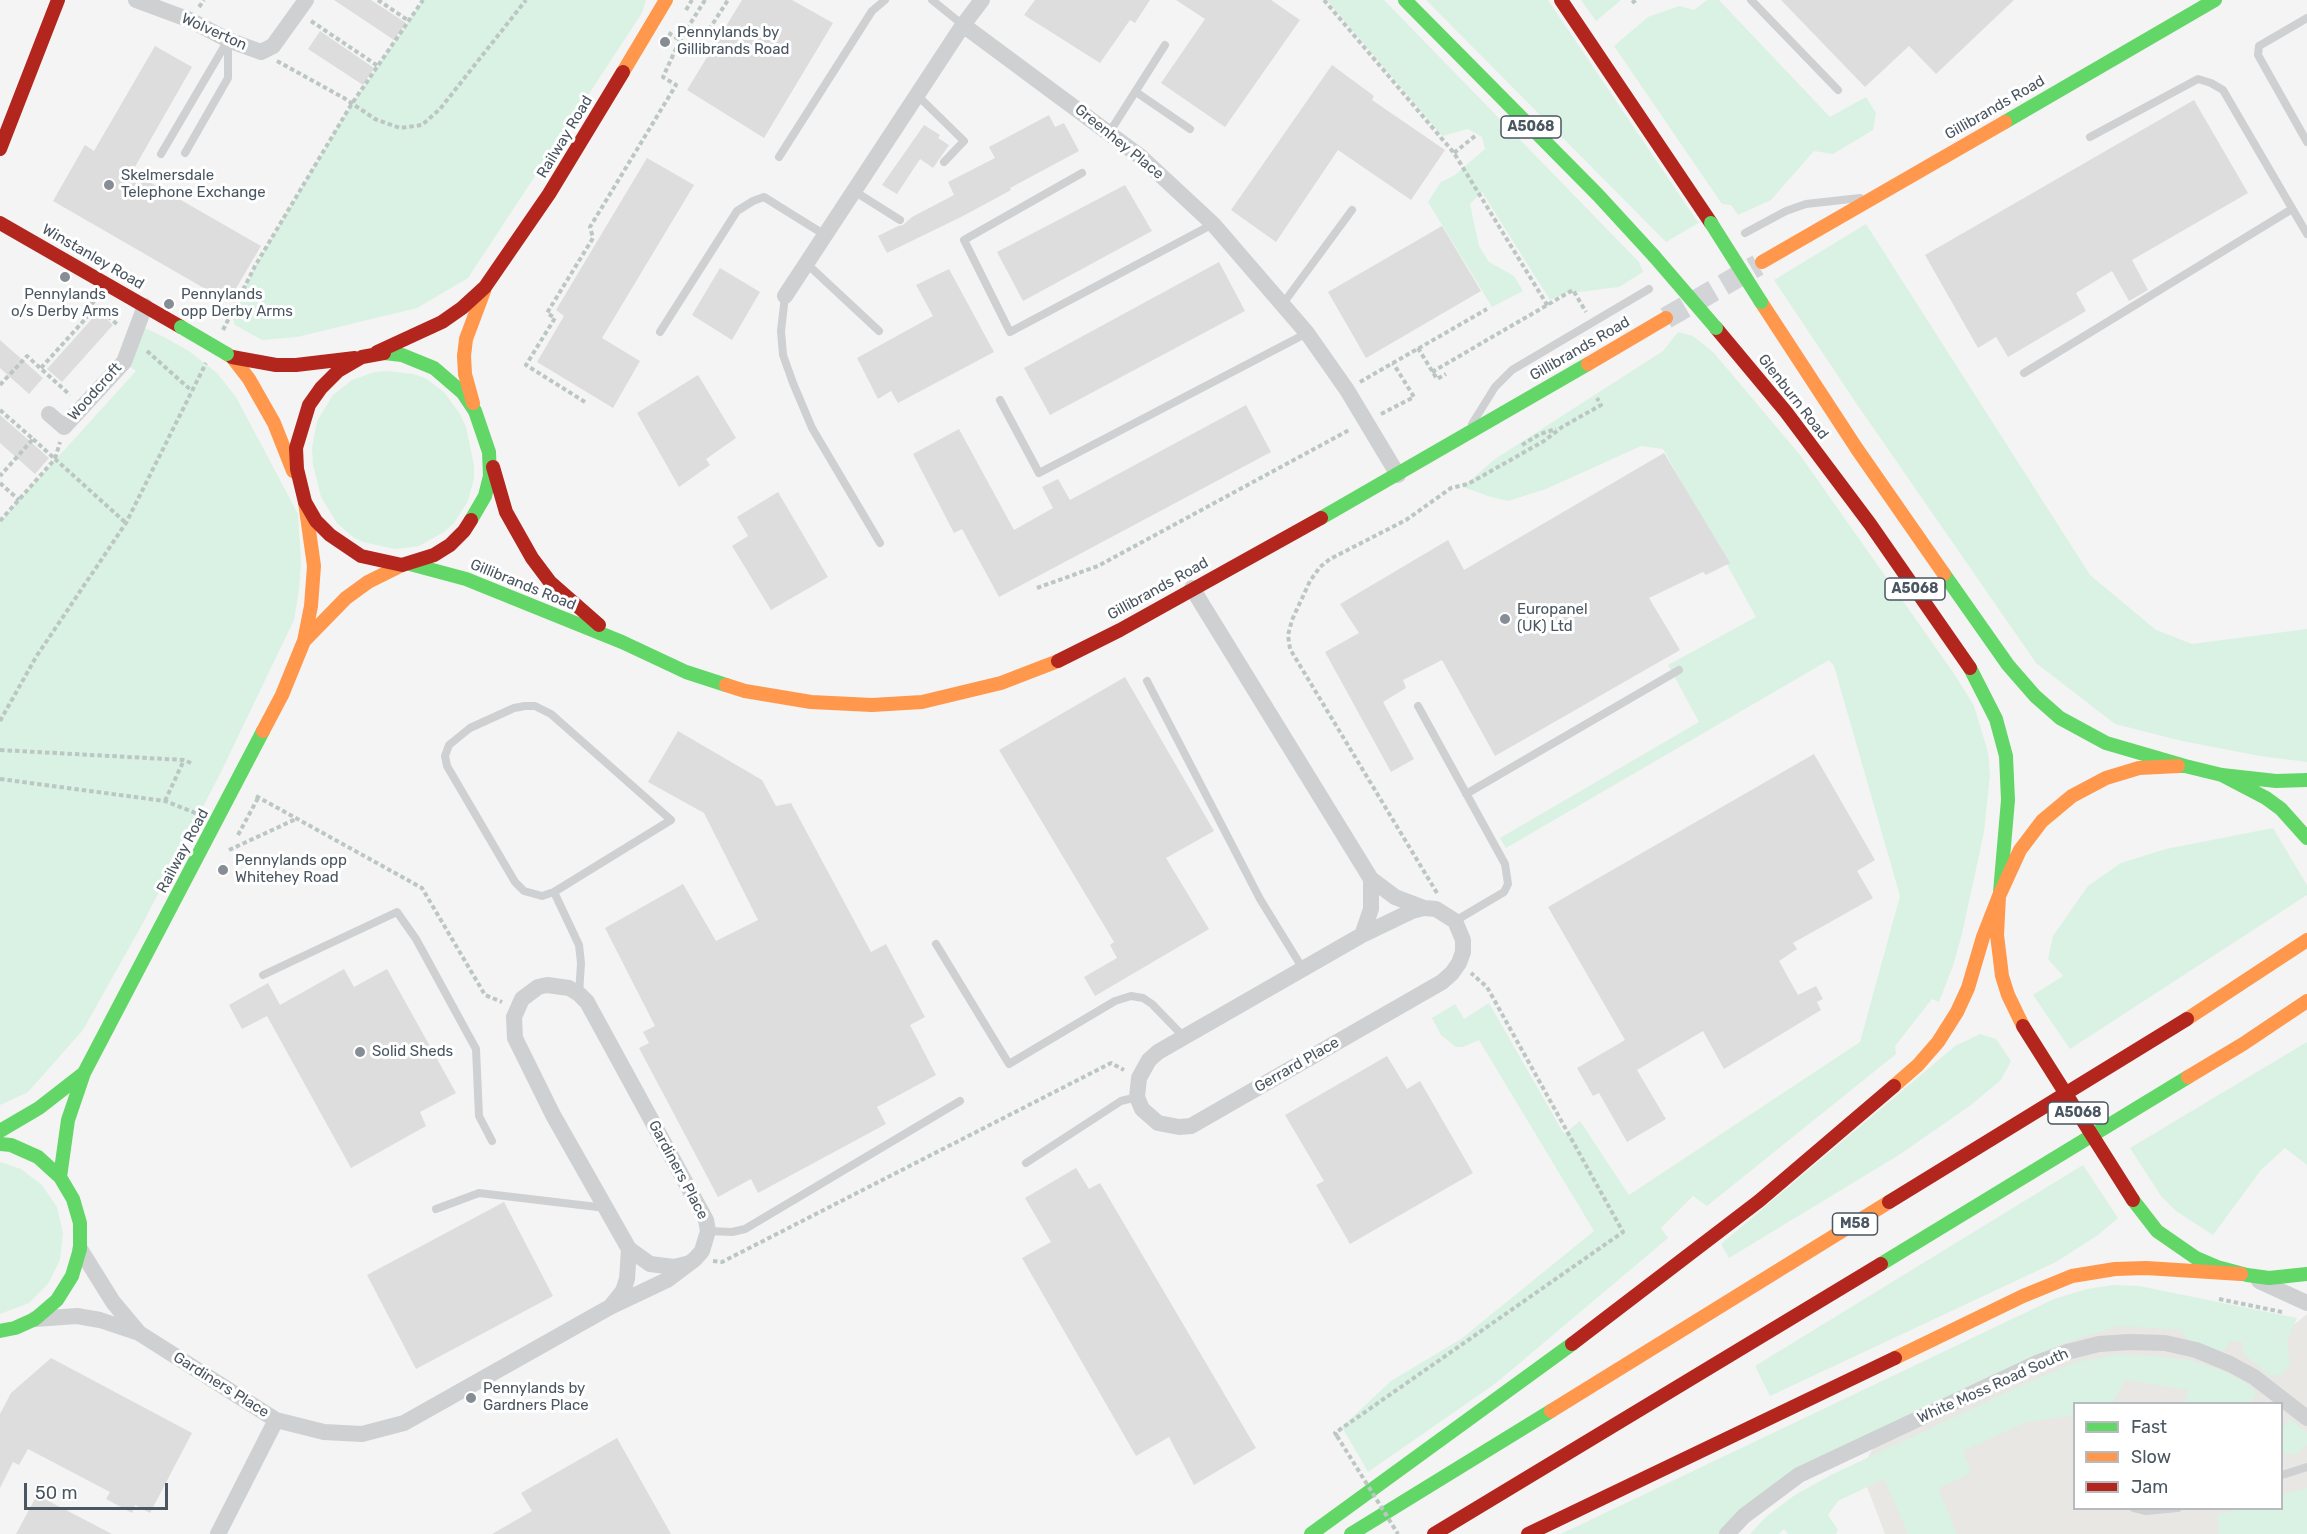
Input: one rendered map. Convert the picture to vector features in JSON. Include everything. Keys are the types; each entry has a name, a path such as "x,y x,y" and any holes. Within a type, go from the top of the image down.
{"main road":[{"path":"0,149 58,0"},
{"name":"Railway Road","path":"364,356 417,335 442,322 462,308 485,286 549,194 666,0"},
{"name":"Glenburn Road","path":"1405,0 1598,195 1654,256 1923,572 2035,696 2060,718 2106,743 2185,766"},
{"name":"Glenburn Road","path":"1561,0 1857,449 1923,572 1996,718 2006,756 2008,800 2000,894"},
{"name":"Gillibrands Road","path":"1762,262 2190,6 2215,0"},
{"name":"Winstanley Road","path":"0,223 230,356 276,365 296,365 364,356"},
{"name":"Railway Road","path":"475,411 465,374 464,356 466,339 485,286"},
{"name":"Gillibrands Road","path":"406,564 466,579 622,642 686,672 745,691 811,702 872,705 922,702 1001,683 1051,664 1120,630 1464,437 1666,318"},
{"path":"384,353 402,355 434,368 463,393 475,411 489,452 490,476 485,496 476,515 450,545 434,555 406,564 382,562 362,556 344,546 316,521 303,497 297,469 296,448 309,405 321,388 338,371 364,356 384,353"},
{"name":"Winstanley Road","path":"230,356 249,379 274,423 303,497"},
{"name":"Gillibrands Road","path":"489,452 506,512 532,558 550,582 573,604 622,642"},
{"name":"Railway Road","path":"60,1177 68,1120 84,1073 282,695 304,641 314,576 303,497"},
{"name":"Railway Road","path":"304,641 346,598 368,582 406,564"},
{"name":"A5068","path":"2307,838 2281,809 2266,798 2222,775 2185,766 2139,768 2106,778 2072,796 2042,821 2020,850 2000,894 1996,935 2002,976 2008,995 2024,1026 2133,1200 2157,1231 2196,1258 2244,1275 2269,1278 2307,1274"},
{"path":"2222,775 2276,781 2307,780"},
{"path":"1311,1534 1612,1315 1759,1201 1895,1086 1938,1042 1957,1012 1968,988 1983,937 2000,894"},
{"name":"M58","path":"1351,1534 2211,1004 2307,940"},
{"path":"1434,1534 2233,1050 2307,1001"},
{"name":"Railway Road","path":"0,1131 39,1108 84,1073"},
{"path":"0,1144 11,1145 38,1157 60,1177 73,1199 80,1223 80,1249 72,1276 57,1300 35,1318 15,1328 0,1331"},
{"path":"1528,1534 2023,1296 2072,1276 2115,1269 2146,1268 2244,1275"}],"street":[{"name":"Wolverton","path":"136,0 190,20 228,40 261,52 273,45 302,6"},
{"path":"785,296 963,25 982,0"},
{"name":"Greenhey Place","path":"963,25 1141,156 1213,224 1281,306 1307,333 1347,390 1398,474"},
{"name":"Woodcroft","path":"49,414 64,427 124,362 145,306"},
{"path":"1192,588 1371,879 1395,897 1424,908 1436,909 1451,918 1463,940 1463,952 1459,963"},
{"path":"1362,935 1371,909 1371,879"},
{"path":"1137,1096 1138,1078 1149,1060 1158,1052 1362,935 1412,911 1424,908"},
{"name":"Gerrard Place","path":"1137,1096 1142,1109 1158,1123 1179,1128 1191,1126 1442,982 1452,974 1459,963"},
{"path":"579,994 569,987 558,985 538,987 522,999 517,1009 513,1028 515,1038 554,1115 629,1249 650,1264 674,1267 690,1262"},
{"name":"Gardiners Place","path":"35,1318 78,1316 100,1320 140,1333 276,1420 324,1432 362,1434 404,1423 610,1308 667,1280 702,1251 708,1231 701,1209 587,1002 579,994"},
{"name":"Gardiners Place","path":"80,1249 113,1302 140,1333"},
{"path":"610,1308 623,1291 627,1279 629,1249"},
{"path":"2244,1275 2307,1303"},
{"name":"White Moss Road South","path":"1727,1534 1744,1516 1798,1475 2039,1362 2099,1344 2165,1343 2196,1350 2254,1377 2307,1418"},
{"path":"218,1534 276,1420"}],"lane":[{"path":"779,157 872,11 885,0"},
{"path":"932,0 963,25"},
{"path":"1751,0 1838,90"},
{"path":"2307,18 2259,46 2258,55 2307,142"},
{"path":"185,153 228,78 228,40"},
{"path":"161,154 228,40"},
{"path":"1109,133 1165,45"},
{"path":"2090,137 2198,79 2211,83 2223,90 2307,234"},
{"path":"1136,92 1190,129"},
{"path":"917,95 964,141 944,162"},
{"path":"1082,172 964,240 1010,332 1213,224"},
{"path":"854,191 900,220"},
{"path":"660,332 736,211 744,206 765,197 825,235"},
{"path":"1744,233 1786,211 1806,204 1874,197"},
{"path":"2024,373 2292,209"},
{"path":"1281,306 1352,210"},
{"path":"806,263 879,331"},
{"path":"1464,437 1495,387 1512,370 1649,289"},
{"path":"785,296 781,331 783,355 793,383 812,428 880,543"},
{"path":"1000,400 1039,472 1307,333"},
{"path":"1466,794 1680,670"},
{"path":"1147,681 1260,899 1303,969"},
{"path":"535,706 551,714 672,820 554,892 542,896 533,895 524,891 515,882 447,766 445,756 449,745 456,738 470,728 514,708 535,706"},
{"path":"1418,706 1505,864 1508,884 1504,892 1451,918"},
{"path":"554,892 579,945 581,963 579,994"},
{"path":"263,975 397,912 416,939 476,1049 479,1116 492,1141"},
{"path":"936,944 1009,1064 1115,1001 1131,996 1143,998 1152,1004 1184,1036"},
{"path":"1026,1164 1121,1101 1137,1096"},
{"path":"708,1231 732,1232 745,1229 960,1101"},
{"path":"436,1209 479,1193 606,1208"},
{"path":"2283,1475 2307,1467"},
{"path":"2140,1510 2162,1510"}],"path":[{"path":"378,0 409,21"},
{"path":"261,52 344,98 375,119 400,128 411,128 422,125 440,109 526,0"},
{"path":"681,17 692,0"},
{"path":"585,402 526,365 555,318 547,313 593,238 590,227 676,85 663,76 680,40 705,0"},
{"path":"676,26 670,34 696,50 728,0"},
{"path":"1324,0 1454,153 1548,307"},
{"path":"302,6 378,66"},
{"path":"1454,153 1475,136"},
{"path":"1432,372 1548,307 1573,290 1592,322"},
{"path":"90,299 192,391"},
{"path":"41,368 97,306"},
{"path":"1347,390 1487,309"},
{"path":"1418,348 1437,379 1446,374"},
{"path":"0,385 27,356 83,406"},
{"path":"1382,414 1414,397 1393,363"},
{"path":"1451,918 1290,649 1288,635 1299,601 1310,581 1320,567 1330,559 1406,520 1451,488 1468,484 1544,441 1562,427 1600,405 1597,399"},
{"path":"0,410 126,523"},
{"path":"0,521 55,459 64,427"},
{"path":"1522,445 1540,434 1562,427"},
{"path":"1037,588 1098,566 1352,429"},
{"path":"0,476 33,439"},
{"path":"0,483 19,500"},
{"path":"0,750 184,760 191,763"},
{"path":"165,801 184,760"},
{"path":"0,779 165,801 198,814"},
{"path":"238,835 257,797 422,888 485,995 517,1009"},
{"path":"229,850 296,819"},
{"path":"1398,1534 1335,1432 1623,1232 1487,987 1459,963"},
{"path":"690,1262 722,1262 1111,1063 1138,1078"},
{"path":"2215,1298 2284,1313"}],"shaded area":[{"path":"2307,1314 2307,1534 1885,1534 1861,1471 1898,1400 2069,1317 2280,1336"}],"green space":[{"path":"423,0 646,0 642,13 468,278 417,308 297,337 262,340 235,325 231,314 255,266 351,105"},
{"path":"1327,0 1384,0 1639,262 1643,272 1619,287 1563,294 1550,300 1482,192 1470,204 1479,246 1489,262 1514,276 1523,291 1492,307 1428,202 1441,182 1455,175 1485,149 1482,137 1468,129 1442,136"},
{"path":"1426,0 1548,0 1697,221 1700,222 1666,242"},
{"path":"1581,0 1621,0 1596,21"},
{"path":"1707,0 1719,0 1830,117 1866,97 1876,113 1873,130 1833,154 1814,151 1771,200 1738,215 1731,205 1722,204 1614,46 1648,17 1679,6 1694,10"},
{"path":"1866,224 2090,575 2156,630 2192,644 2307,629 2307,762 2260,756 2182,741 2115,724 2036,663 1774,280"},
{"path":"145,328 189,351 217,373 236,397 298,514 301,562 294,620 221,772 144,921 83,1030 28,1092 0,1105 0,521 136,371 124,362"},
{"path":"1678,332 1693,336 1714,353 1800,455 1955,675 1974,706 1988,752 1990,775 1984,832 1962,934 1939,1002 1932,999 1895,1046 1896,1054 1707,1206 1693,1196 1661,1228 1668,1238 1496,1383 1368,1472 1342,1427 1391,1381 1461,1339 1594,1231 1479,1040 1463,1047 1456,1047 1441,1035 1432,1018 1455,1004 1464,1019 1489,1003 1564,1134 1580,1121 1629,1195 1860,1042 1900,896 1834,666 1829,660 1506,848 1500,838 1699,722 1668,665 1756,617 1663,449 1641,446 1546,489 1508,501 1463,487 1495,459 1663,351"},
{"path":"387,371 425,378 444,392 460,414 466,427 474,465 474,478 468,501 454,523 444,532 419,546 395,549 363,542 353,537 337,523 321,497 313,465 312,448 317,421 333,395 352,380 375,372"},
{"path":"2273,828 2307,885 2307,895 2070,1049 2033,995 2063,976 2048,959 2053,936 2088,886 2121,863 2166,849"},
{"path":"1980,1034 1996,1039 2011,1061 2001,1080 1971,1105 1899,1155 1729,1258 1721,1244 1955,1046"},
{"path":"2307,1042 2307,1165 2285,1148 2261,1170 2213,1235 2176,1211 2161,1196 2130,1148"},
{"path":"0,1162 21,1169 42,1185 57,1207 63,1233 60,1260 48,1284 29,1303 0,1314"},
{"path":"2083,1165 2118,1218 2098,1235 2056,1262 1770,1396 1755,1366"},
{"path":"2113,1285 2139,1286 2297,1318 2287,1341 2290,1365 2280,1375 2269,1375 2243,1353 2243,1342 2230,1341 2225,1350 2215,1354 2191,1345 2181,1330 2118,1326 2068,1342 1978,1381 1792,1475 1721,1534 1561,1534 2054,1299 2087,1289"},
{"path":"2116,1355 2188,1360 2221,1370 2246,1383 2256,1392 2252,1402 2185,1402 2189,1390 2125,1380 2113,1402 2073,1402 2073,1415 2026,1422 1963,1451 1971,1473 1938,1488 1957,1534 1908,1534 1884,1479 1838,1501 1828,1515 1838,1530 1836,1534 1788,1534 1784,1529 1779,1534 1750,1534 1767,1516 1795,1495 1831,1475 2077,1362"},
{"path":"2290,1419 2307,1432 2307,1445 2296,1454 2283,1453 2283,1428"},
{"path":"2307,1488 2307,1534 2219,1534 2218,1515 2235,1510 2283,1510 2283,1495"}],"building":[{"path":"334,0 371,0 406,23 394,40"},
{"path":"742,0 792,0 833,23 764,138 687,90"},
{"path":"1035,0 1150,0 1135,23 1130,20 1100,63 1024,15"},
{"path":"1176,0 1271,0 1300,20 1225,127 1161,83 1205,19"},
{"path":"1781,0 2014,0 1936,74 1909,46 1865,87"},
{"path":"320,31 374,68 363,85 308,49"},
{"name":"Skelmersdale Telephone Exchange","path":"155,46 192,67 132,172 261,246 228,302 53,201 85,145 94,151"},
{"path":"1332,65 1374,96 1372,100 1445,150 1411,200 1338,150 1276,242 1231,210"},
{"path":"2194,100 2248,193 2132,260 2148,290 2129,301 2112,271 2076,293 2086,311 2008,357 1996,337 1978,348 1925,255"},
{"path":"1049,115 1055,127 1064,123 1079,151 963,216 887,253 878,236 903,225 912,217 954,195 948,182 995,158 989,147"},
{"path":"924,125 940,135 938,138 949,145 933,168 920,159 897,194 882,185"},
{"path":"647,158 694,185 602,338 640,361 613,408 537,362 564,316 556,310"},
{"path":"1125,185 1152,231 1023,301 997,252"},
{"path":"1442,226 1481,291 1366,358 1328,292"},
{"path":"1219,262 1245,311 1050,415 1024,368"},
{"path":"720,268 760,292 732,340 692,315"},
{"path":"949,269 994,352 898,403 891,391 878,399 857,358 933,316 916,285"},
{"path":"99,311 113,325 62,382 47,369"},
{"path":"0,340 43,378 29,394 0,368"},
{"path":"698,375 736,438 706,459 710,465 679,487 637,413"},
{"path":"1246,405 1271,452 999,597 962,529 954,533 913,454 959,429 1014,530 1053,508 1042,487 1058,479 1070,500"},
{"path":"0,415 49,458 35,474 0,443"},
{"name":"Europanel (UK) Ltd","path":"1664,453 1730,563 1706,575 1703,572 1649,598 1680,650 1495,756 1442,660 1403,680 1406,688 1383,702 1414,759 1391,772 1325,652 1359,633 1340,604 1448,540 1464,570"},
{"path":"778,492 828,577 771,610 732,546 748,536 737,517"},
{"path":"1125,677 1214,831 1166,858 1209,929 1095,996 1084,977 1117,958 1110,945 1114,942 999,750"},
{"path":"678,731 762,780 776,806 791,803 871,952 886,944 925,1017 910,1025 936,1075 877,1107 886,1124 758,1193 751,1179 718,1197 639,1048 649,1043 643,1032 655,1026 605,928 683,884 716,941 758,920 704,813 648,782"},
{"path":"1814,754 1875,860 1857,871 1873,898 1793,943 1797,949 1779,961 1798,995 1816,986 1823,999 1817,1002 1821,1010 1724,1069 1703,1031 1637,1070 1666,1119 1627,1142 1599,1093 1593,1096 1577,1068 1625,1040 1548,907"},
{"name":"Solid Sheds","path":"344,969 354,987 387,969 456,1093 420,1112 426,1126 351,1168 267,1016 242,1029 229,1005 268,983 280,1005"},
{"path":"1387,1056 1407,1089 1420,1081 1473,1173 1350,1244 1316,1185 1324,1181 1285,1115"},
{"path":"1076,1168 1089,1189 1100,1183 1256,1448 1194,1485 1169,1437 1136,1456 1022,1258 1051,1242 1025,1198"},
{"path":"504,1202 553,1296 416,1369 367,1275"},
{"path":"51,1358 192,1433 150,1513 135,1505 132,1513 106,1499 110,1492 28,1449 19,1465 13,1462 0,1488 0,1414 11,1393"},
{"path":"617,1438 671,1534 492,1534 532,1511 521,1493"},
{"path":"37,1495 112,1534 16,1534"}],"tunnel":[{"path":"1666,318 1758,265"}],"traffic: fast":[{"path":"1405,0 1598,195 1654,256"},
{"path":"2005,122 2215,0"},
{"path":"1711,223 1761,302"},
{"path":"1654,256 1716,328"},
{"path":"181,327 227,354"},
{"path":"384,353 402,355 434,368 463,393 475,411 489,452 490,476 485,496 471,520"},
{"path":"1321,518 1588,364"},
{"path":"410,564 466,579 622,642 686,672 726,685"},
{"path":"1944,574 2008,665 2035,696 2060,718 2106,743 2185,766"},
{"path":"1970,668 1996,719 2006,756 2008,800 2000,892"},
{"path":"60,1177 68,1120 84,1073 263,731"},
{"path":"2178,766 2222,775 2266,798 2281,809 2307,838"},
{"path":"2222,775 2276,781 2307,780"},
{"path":"0,1131 39,1108 84,1073"},
{"path":"1881,1264 2188,1077"},
{"path":"0,1144 11,1145 38,1157 60,1177 73,1199 80,1223 80,1249 72,1276 57,1300 35,1319 15,1328 0,1331"},
{"path":"2133,1200 2157,1231 2196,1258 2217,1267 2269,1278 2307,1274"},
{"path":"1311,1534 1572,1344"},
{"path":"1351,1534 1551,1411"}],"traffic: slow":[{"path":"623,72 666,0"},
{"path":"1762,262 2005,122"},
{"path":"473,403 465,374 464,356 466,339 484,291"},
{"path":"1761,302 1857,449 1944,574"},
{"path":"1588,364 1666,318"},
{"path":"227,354 249,379 274,423 293,471"},
{"path":"263,731 282,695 304,641 311,606 314,566 305,502"},
{"path":"305,640 346,598 368,582 402,565"},
{"path":"726,685 745,691 811,702 872,705 922,702 1001,683 1058,661"},
{"path":"2023,1026 2008,995 2002,976 1997,935 1999,896 2020,850 2042,821 2072,796 2106,778 2139,768 2178,766"},
{"path":"1894,1086 1918,1065 1938,1042 1957,1012 1968,988 1983,937 1999,896"},
{"path":"2187,1019 2307,940"},
{"path":"2188,1077 2307,1001"},
{"path":"1551,1411 1889,1202"},
{"path":"1895,1358 2023,1296 2072,1276 2115,1269 2146,1268 2241,1274"}],"traffic: jam":[{"path":"0,149 58,0"},
{"path":"1561,0 1711,223"},
{"path":"377,352 442,322 485,287 549,194 623,72"},
{"path":"0,223 181,327"},
{"path":"1716,328 1786,412 1870,524 1970,668"},
{"path":"384,353 362,357 338,371 321,388 309,405 296,448 297,469 305,502 316,521 330,535 361,556 402,565 434,555 450,545 471,520"},
{"path":"232,357 276,365 355,358"},
{"path":"493,467 506,512 532,558 550,582 599,625"},
{"path":"1058,661 1120,630 1321,518"},
{"path":"1889,1202 2187,1019"},
{"path":"2023,1026 2133,1200"},
{"path":"1572,1344 1759,1201 1894,1086"},
{"path":"1434,1534 1881,1264"},
{"path":"1528,1534 1895,1358"}],"place":[{"name":"Pennylands by Gillibrands Road","path":"665,42"},
{"name":"Skelmersdale Telephone Exchange","path":"109,185"},
{"name":"Pennylands o/s Derby Arms","path":"65,277"},
{"name":"Pennylands opp Derby Arms","path":"169,304"},
{"name":"Europanel (UK) Ltd","path":"1505,619"},
{"name":"Pennylands opp Whitehey Road","path":"223,870"},
{"name":"Solid Sheds","path":"360,1052"},
{"name":"Pennylands by Gardners Place","path":"471,1398"}]}
